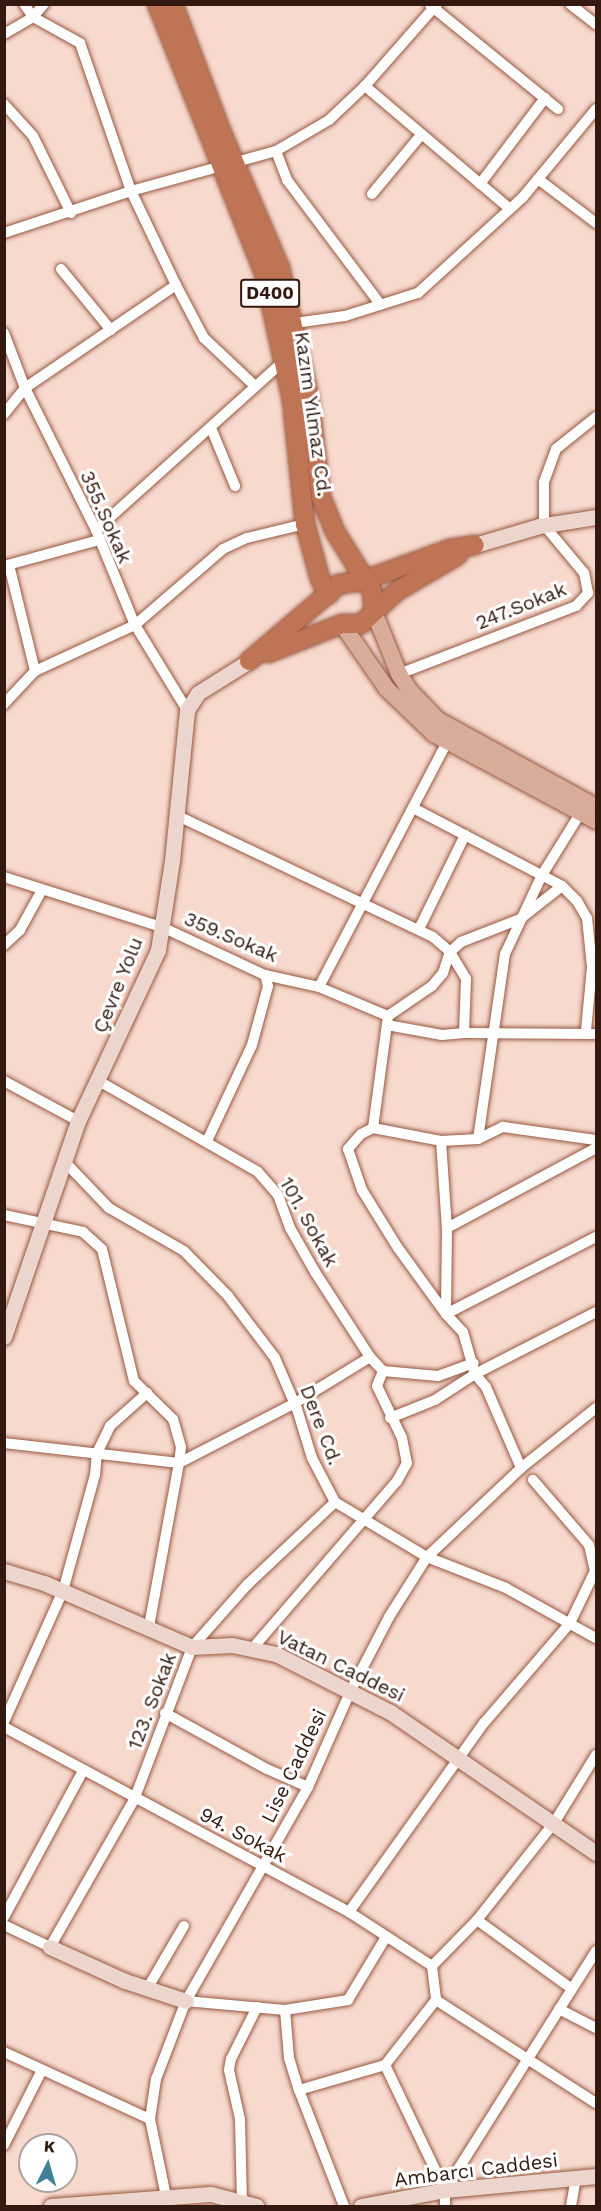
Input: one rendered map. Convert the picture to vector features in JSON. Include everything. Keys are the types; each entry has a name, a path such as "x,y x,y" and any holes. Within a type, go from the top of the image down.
{"highway":[{"name":"Kazım Yılmaz Cd.","path":"157,4 228,166 280,268 295,323 309,398 321,497 326,515 362,581"},
{"name":"Kazım Yılmaz Cd.","path":"173,4 264,273 285,360 304,524 320,579 330,595"},
{"path":"249,661 345,581 362,581 450,549 475,546"},
{"path":"249,661 342,624 361,624 397,591 475,546"},
{"name":"D400","path":"362,581 375,598 374,612"},
{"name":"D400","path":"330,595 331,610 342,624"}],"main road":[{"path":"374,612 399,674 410,691 438,720 589,809 597,821"},
{"path":"342,624 387,690 447,742 589,809"}],"street":[{"path":"24,4 33,17 80,43 131,191 176,285 204,338 255,386"},
{"path":"4,34 33,17 44,4"},
{"path":"570,4 597,24"},
{"path":"4,233 71,213 131,191 276,151 328,120 365,86 434,5 558,109"},
{"path":"365,86 510,209"},
{"path":"480,184 544,98"},
{"path":"4,104 33,136 71,213"},
{"path":"295,323 345,316 418,293 510,209 597,109"},
{"path":"372,194 421,135"},
{"path":"276,151 287,180 381,305"},
{"path":"538,179 597,223"},
{"path":"61,270 111,330"},
{"path":"4,414 25,388 176,285"},
{"name":"355.Sokak","path":"5,338 25,388 98,535 135,625 187,710"},
{"path":"35,671 7,566 98,535 285,360"},
{"path":"544,525 544,482 556,449 597,417"},
{"path":"211,428 235,486"},
{"path":"475,546 544,525 597,517"},
{"path":"4,704 35,671 135,625 223,549 247,538 304,524"},
{"name":"247.Sokak","path":"399,674 576,606 588,594 584,573 544,525"},
{"path":"187,710 198,693 249,661"},
{"name":"Çevre Yolu","path":"4,1337 78,1120 141,992 162,927 187,710"},
{"path":"320,987 363,902 415,809 447,742"},
{"path":"415,809 562,886 577,901 588,927 592,967 591,1033"},
{"path":"478,1139 505,954 542,875 589,809"},
{"path":"176,815 419,929 450,952 466,979 464,1033"},
{"path":"419,929 465,835"},
{"name":"359.Sokak","path":"4,877 162,927 266,975 320,987 388,1020 442,1035 591,1033"},
{"path":"373,1128 388,1020 432,986 442,973 450,952 475,933 520,919 562,886"},
{"path":"4,945 20,930 42,890"},
{"path":"207,1141 252,1045 268,986 266,975"},
{"name":"101. Sokak","path":"97,1080 258,1172 278,1195 295,1237 370,1357 383,1371"},
{"path":"4,1081 78,1120"},
{"path":"520,1468 486,1387 475,1368 463,1332 398,1248 362,1190 348,1149 361,1134 373,1128 441,1141 478,1139 503,1127 597,1140"},
{"path":"441,1141 447,1228 447,1314"},
{"path":"447,1228 597,1148"},
{"name":"Dere Cd.","path":"64,1161 109,1208 184,1251 228,1296 275,1358 295,1403 312,1458 335,1502"},
{"path":"4,1215 83,1232 102,1249 135,1381 173,1419 181,1447 148,1627"},
{"path":"447,1314 597,1237"},
{"path":"252,1649 397,1481 407,1463 402,1438 390,1418 377,1386 383,1371 438,1376 475,1368 595,1315"},
{"path":"4,1443 179,1463 295,1403 370,1357"},
{"path":"390,1418 435,1400 475,1368"},
{"path":"4,1722 63,1591 95,1475 97,1454 110,1426 147,1393"},
{"name":"Lise Caddesi","path":"168,2202 150,2119 156,2079 186,2001 308,1786 350,1692 389,1617 428,1557 520,1468 597,1408"},
{"path":"349,1912 484,1722 570,1623 594,1580 594,1552 572,1522 534,1480"},
{"path":"335,1502 428,1557 506,1588 597,1638"},
{"name":"123. Sokak","path":"50,1947 134,1800 165,1713 192,1647 247,1586 335,1502"},
{"name":"Vatan Caddesi","path":"4,1571 63,1591 192,1647 232,1645 276,1654 390,1712 597,1853"},
{"path":"165,1713 267,1769 308,1786"},
{"name":"94. Sokak","path":"4,1726 134,1800 263,1865 349,1912 432,1966"},
{"path":"299,2090 385,2065 436,2000 432,1966 477,1920 554,1823 597,1755"},
{"path":"4,1917 83,1771"},
{"path":"477,1920 572,1989"},
{"path":"4,1925 147,1989 186,2001 285,2010 348,2000 386,1937"},
{"path":"147,1989 184,1926"},
{"path":"445,2190 597,1952"},
{"path":"436,2000 597,2103"},
{"path":"54,2206 168,2202 211,2194 249,2204 240,2119 229,2070 231,2059 257,2007"},
{"path":"559,2009 597,2028"},
{"path":"285,2010 289,2058 344,2206"},
{"path":"5,2055 150,2119"},
{"path":"385,2065 445,2190 445,2206"},
{"path":"4,2145 42,2070"},
{"name":"Ambarcı Caddesi","path":"361,2206 445,2190 597,2176"},
{"path":"571,2206 576,2179"}]}
